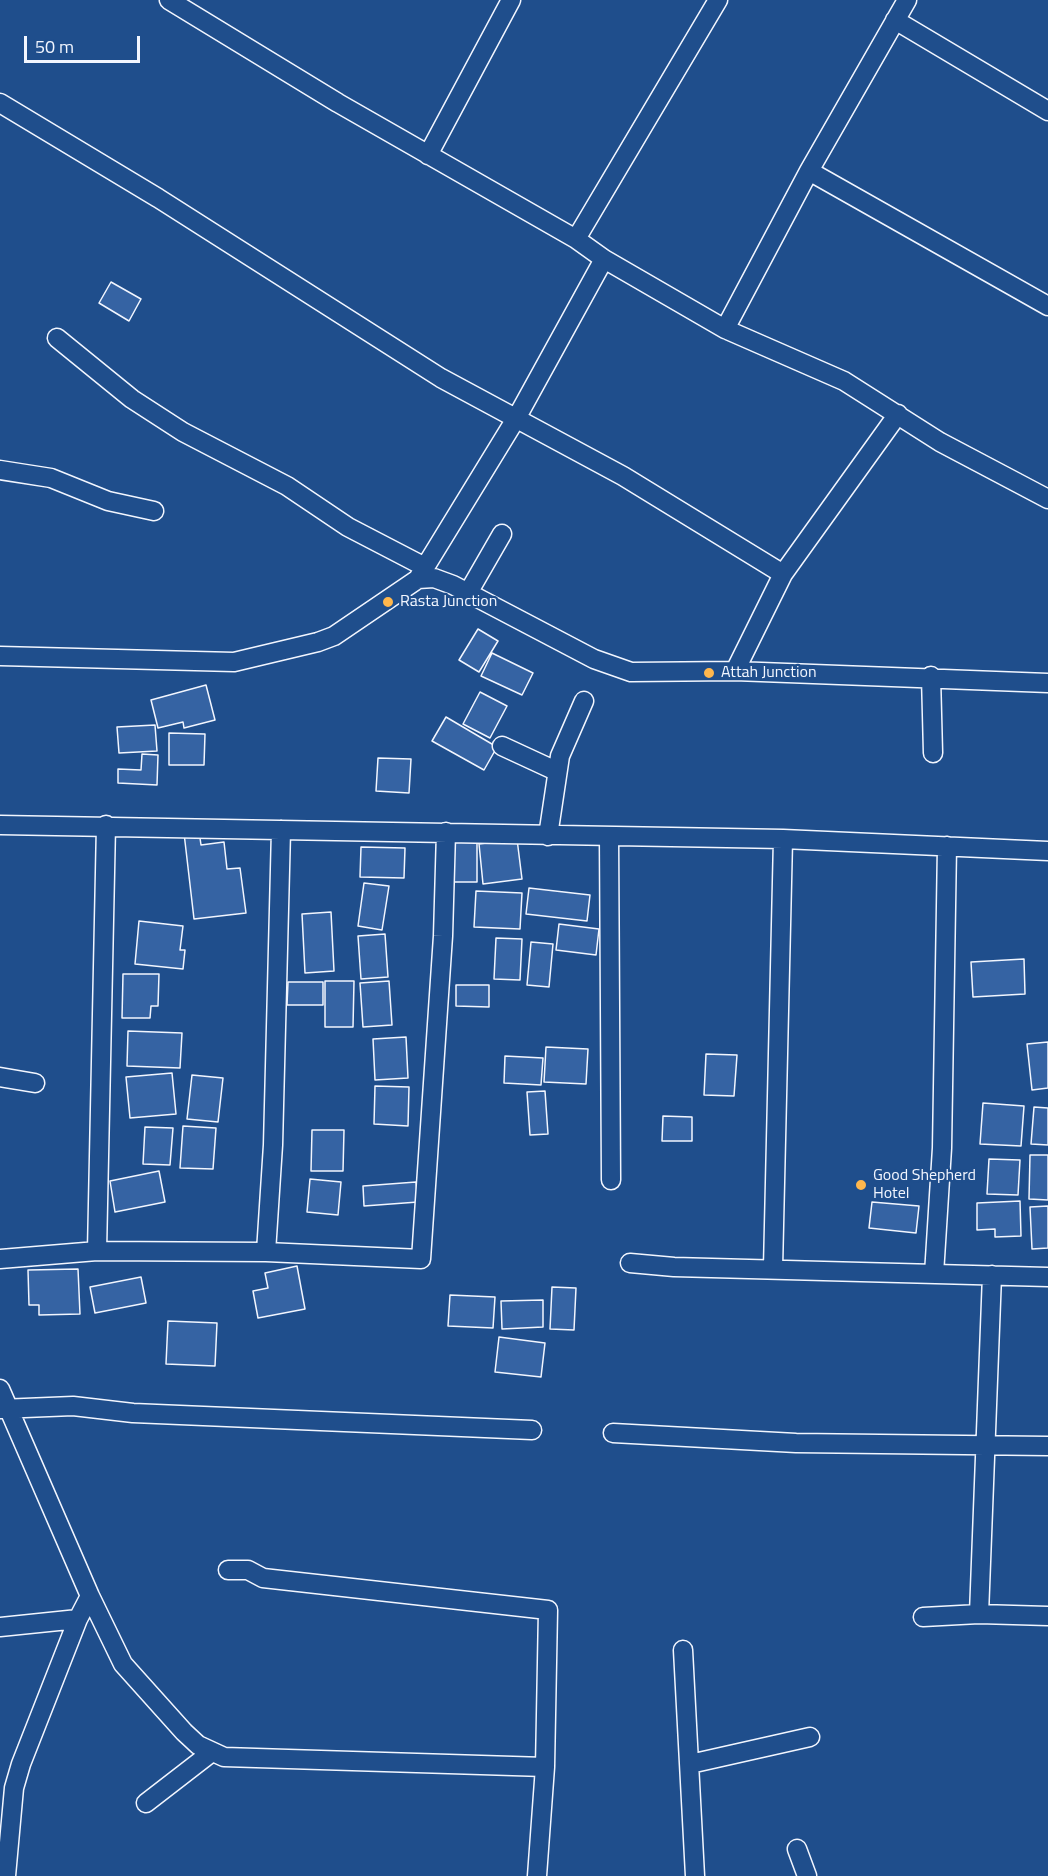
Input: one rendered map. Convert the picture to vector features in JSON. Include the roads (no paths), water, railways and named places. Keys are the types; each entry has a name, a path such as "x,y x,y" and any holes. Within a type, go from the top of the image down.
{"street":[{"path":"169,0 428,155 576,239 604,259 725,328 820,369 898,414 940,442 1048,499"},
{"path":"428,155 511,0"},
{"path":"576,239 718,0"},
{"path":"725,328 809,171 907,0"},
{"path":"895,20 1048,111"},
{"path":"0,103 158,198 441,378 623,476 783,574"},
{"path":"809,171 1048,306"},
{"path":"0,656 234,662 334,636 421,573 517,417 604,259"},
{"path":"57,338 132,399 183,432 287,486 421,573 468,593 594,659 631,672 735,671 806,675 931,676 1048,683"},
{"path":"735,671 783,574 898,414"},
{"path":"0,470 51,478 108,501 154,511"},
{"path":"468,593 502,534"},
{"path":"931,676 933,753"},
{"path":"548,836 556,771 584,701"},
{"path":"502,746 556,771"},
{"path":"0,825 106,825 548,836 783,839 1048,851"},
{"path":"97,1251 106,825"},
{"path":"266,1252 273,1145 281,830"},
{"path":"0,1259 97,1251 266,1252 421,1259 442,948 446,832"},
{"path":"609,836 610,1180"},
{"path":"773,1268 783,839"},
{"path":"934,1274 942,1148 947,846"},
{"path":"0,1077 35,1083"},
{"path":"630,1263 674,1267 1048,1277"},
{"path":"979,1614 992,1275"},
{"path":"0,1389 3,1408 123,1664 184,1732 212,1752 224,1757 545,1767"},
{"path":"3,1408 73,1406 133,1413 532,1430"},
{"path":"613,1433 796,1443 1048,1446"},
{"path":"228,1570 248,1570 262,1578 548,1610 545,1767 537,1876"},
{"path":"6,1876 9,1775 90,1596"},
{"path":"923,1617 979,1614 1048,1616"},
{"path":"0,1627 78,1619"},
{"path":"682,1650 695,1876"},
{"path":"690,1764 810,1737"},
{"path":"146,1803 212,1752"},
{"path":"798,1849 807,1876"}],"place":[{"name":"Rasta Junction","path":"388,602"},
{"name":"Attah Junction","path":"709,673"},
{"name":"Good Shepherd Hotel","path":"861,1185"}]}
